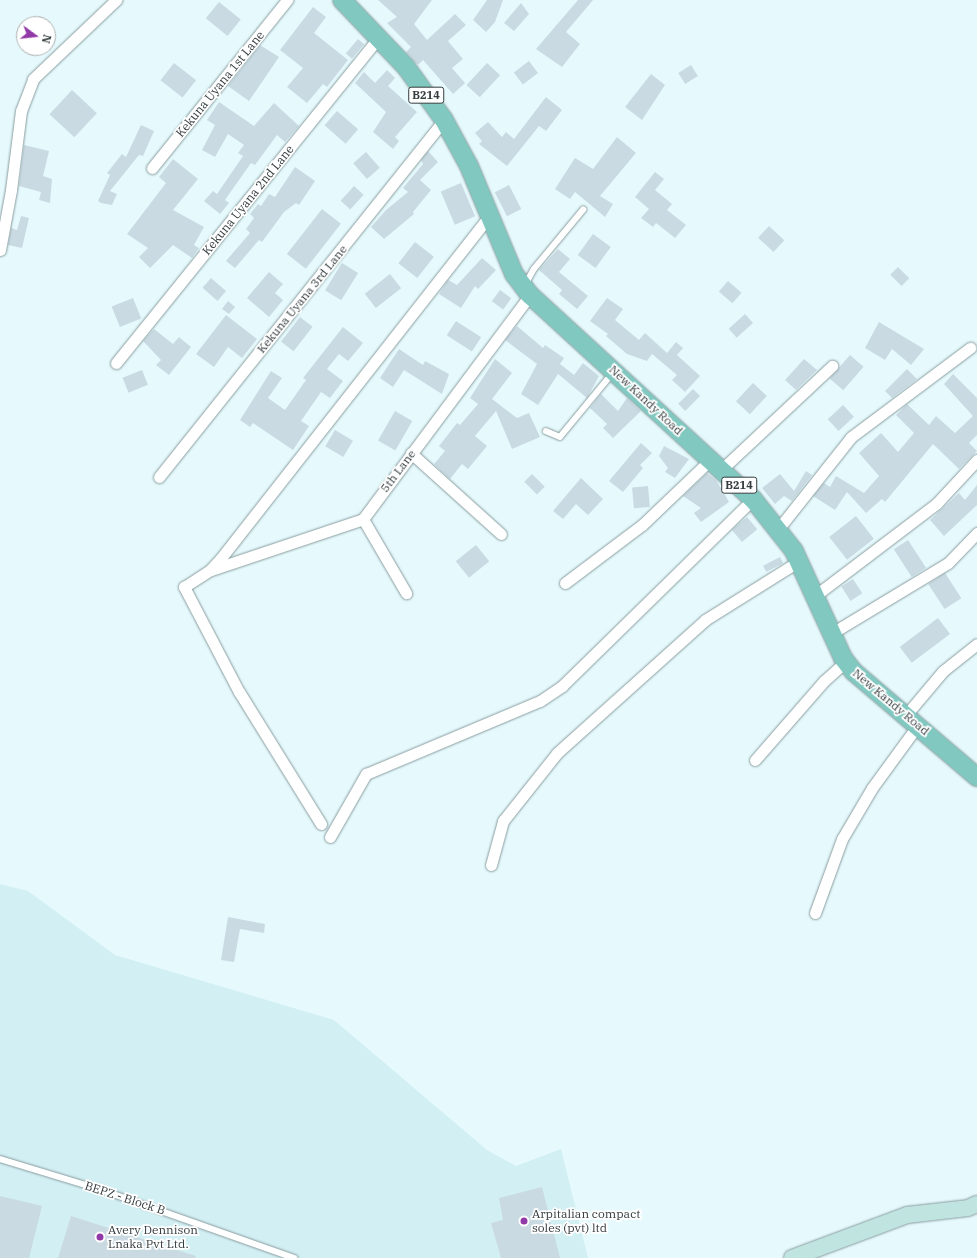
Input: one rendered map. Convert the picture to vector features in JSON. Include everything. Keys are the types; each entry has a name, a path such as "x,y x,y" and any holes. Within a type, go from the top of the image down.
{"main road":[{"name":"New Kandy Road","path":"342,0 379,37 444,120 490,215 504,253 527,291 753,499 779,528 799,561 846,661 877,693 912,720 977,777"},
{"path":"792,1258 907,1215 968,1208 977,1204"}],"street":[{"path":"0,250 12,190 21,111 33,80 116,0"},
{"name":"Kekuna Uyana 1st Lane","path":"152,168 287,0"},
{"name":"Kekuna Uyana 2nd Lane","path":"116,363 379,37"},
{"name":"Kekuna Uyana 3rd Lane","path":"159,477 444,120"},
{"path":"210,570 490,215"},
{"name":"5th Lane","path":"363,519 527,291"},
{"path":"779,528 851,437 970,348"},
{"path":"565,583 642,525 832,366"},
{"path":"411,454 501,534"},
{"path":"816,595 937,503 977,460"},
{"path":"330,837 366,774 540,701 562,686 753,499"},
{"path":"321,824 239,692 184,587 210,570 363,519 406,593"},
{"path":"832,633 948,563 977,533"},
{"path":"491,865 503,821 558,753 705,620 799,561"},
{"path":"815,913 842,839 912,720 944,671 977,644"},
{"path":"755,760 824,680 846,661"}],"lane":[{"path":"527,291 534,269 583,210"},
{"path":"546,431 560,437 614,371"},
{"name":"BEPZ - Block B","path":"0,1159 105,1191 294,1258"}],"shaded area":[{"path":"0,884 28,891 115,955 334,1020 487,1150 516,1166 561,1149 588,1258 0,1258"}],"building":[{"path":"378,0 432,0 414,24 427,40 455,14 466,25 448,41 463,59 452,68 465,83 453,94 423,60 418,65 406,52 411,47 387,23 397,17"},
{"path":"487,0 503,0 495,22 486,32 473,20"},
{"path":"578,0 593,0 566,32 580,44 562,67 536,49"},
{"path":"219,2 241,20 228,36 206,18"},
{"path":"521,3 529,14 514,31 504,23"},
{"path":"313,7 326,17 314,33 348,60 327,87 323,84 307,103 287,87 303,68 280,50"},
{"path":"358,39 364,44 352,59 346,54"},
{"path":"260,45 279,57 249,101 228,86"},
{"path":"529,61 538,73 523,84 514,72"},
{"path":"174,63 196,80 183,98 160,80"},
{"path":"487,63 500,75 480,97 467,85"},
{"path":"691,65 698,76 685,84 678,73"},
{"path":"387,70 395,78 388,86 417,112 395,137 399,141 393,149 373,132 386,112 355,83 364,72 375,83"},
{"path":"651,74 665,85 642,120 625,107"},
{"path":"72,90 97,113 74,137 49,114"},
{"path":"546,97 562,110 546,131 539,126 507,166 479,144 482,141 475,133 488,122 502,137 506,132 514,139"},
{"path":"219,102 254,126 274,103 299,126 285,142 277,135 255,165 251,163 225,200 229,203 220,214 204,201 213,191 217,194 243,156 238,153 244,145 228,134 215,157 202,150 215,125 207,120"},
{"path":"337,111 358,129 346,144 325,125"},
{"path":"141,125 154,131 143,156 139,155 110,191 117,194 112,205 101,203 98,201 110,175 107,173 122,154 126,157"},
{"path":"617,137 636,153 600,196 613,204 605,217 575,192 570,199 555,189 575,158 593,169"},
{"path":"24,145 49,151 43,176 52,179 50,203 39,200 41,192 19,186"},
{"path":"428,151 438,162 420,180 431,190 413,212 414,214 384,239 371,227 386,210 408,192 403,188 423,164 421,160"},
{"path":"366,152 380,168 367,179 353,163"},
{"path":"173,159 198,179 173,210 204,227 194,245 199,248 192,258 173,245 150,268 139,257 148,248 127,234 166,183 159,177"},
{"path":"295,167 315,181 299,205 296,203 284,212 262,242 259,240 235,268 226,261 250,233 246,229 254,218 250,214 258,204 261,206 269,194 275,197"},
{"path":"655,172 664,179 655,190 672,204 667,210 686,225 675,238 656,223 653,227 641,218 649,209 635,197"},
{"path":"461,183 475,216 455,225 441,192"},
{"path":"509,185 521,209 507,216 495,192"},
{"path":"354,186 364,195 350,210 341,201"},
{"path":"322,209 341,224 306,269 287,254"},
{"path":"21,216 29,218 22,248 8,245 11,228 17,230"},
{"path":"769,226 784,240 773,252 758,238"},
{"path":"593,234 611,247 596,268 578,255"},
{"path":"415,242 434,257 417,278 398,263"},
{"path":"558,249 570,259 559,272 588,296 577,309 559,294 562,290 539,270"},
{"path":"482,258 496,270 478,289 475,286 461,308 439,294 448,280 457,285"},
{"path":"342,263 358,273 341,300 325,290"},
{"path":"898,267 909,278 902,286 890,275"},
{"path":"269,272 283,284 275,293 283,300 269,317 247,298"},
{"path":"390,274 401,288 376,308 365,294"},
{"path":"211,278 226,291 218,301 202,288"},
{"path":"728,281 742,293 732,303 719,292"},
{"path":"500,290 511,298 503,310 492,301"},
{"path":"133,298 141,318 120,327 112,307"},
{"path":"607,298 623,309 615,320 639,340 645,333 667,353 676,342 683,348 677,355 700,376 685,392 672,380 677,375 652,354 647,361 627,354 606,336 608,334 590,321"},
{"path":"228,301 235,307 229,314 222,309"},
{"path":"745,314 753,323 737,338 729,329"},
{"path":"226,315 257,339 242,358 228,347 214,367 196,354"},
{"path":"300,317 313,327 294,351 281,341"},
{"path":"456,321 481,337 472,352 447,335"},
{"path":"879,322 924,349 911,365 892,349 885,360 865,348"},
{"path":"517,326 543,348 545,345 564,358 560,364 574,375 583,363 599,376 587,398 558,374 538,405 521,394 537,364 505,340"},
{"path":"343,327 363,343 348,361 339,354 327,369 343,381 330,398 321,392 301,421 309,426 293,450 253,423 250,427 240,420 271,371 282,378 268,398 285,410 306,380 303,378"},
{"path":"154,329 173,344 179,337 191,347 169,375 156,365 161,360 143,341"},
{"path":"399,349 423,365 425,361 449,374 442,394 404,370 393,387 380,378"},
{"path":"850,355 864,367 843,390 830,378"},
{"path":"495,359 512,373 492,399 517,418 529,413 540,437 512,449 496,411 475,436 487,446 468,469 462,464 450,479 434,464 445,451 439,446 457,423 460,425 478,404 470,398"},
{"path":"804,359 817,370 796,390 785,380"},
{"path":"907,369 917,379 892,398 885,391"},
{"path":"142,370 148,385 129,393 123,378"},
{"path":"953,374 977,398 977,435 969,443 977,451 959,469 933,444 885,502 882,499 866,513 847,492 835,510 813,496 824,483 830,487 836,476 864,493 879,476 859,453 881,433 898,452 914,433 896,415 907,404 929,425 936,416 955,433 973,416 944,384"},
{"path":"753,383 767,396 750,414 736,401"},
{"path":"693,389 700,396 685,411 678,404"},
{"path":"601,394 618,411 627,398 641,411 613,438 603,428 607,424 590,408"},
{"path":"843,405 854,417 839,431 828,419"},
{"path":"395,411 412,421 395,450 378,440"},
{"path":"335,430 353,441 343,457 325,446"},
{"path":"641,443 652,453 640,465 643,468 623,492 609,481"},
{"path":"664,446 689,459 675,478 665,472 668,468 659,456"},
{"path":"806,471 812,475 792,501 784,496 775,504 762,488 780,474 794,491"},
{"path":"707,473 716,480 729,502 701,522 694,513 701,508 683,496"},
{"path":"532,474 545,487 537,495 524,482"},
{"path":"581,478 603,499 588,515 576,504 563,519 553,511"},
{"path":"977,485 977,505 944,536 930,520 959,493 965,500"},
{"path":"648,486 650,507 634,508 632,487"},
{"path":"856,516 874,539 847,560 829,537"},
{"path":"747,517 757,529 742,542 732,530"},
{"path":"908,540 926,568 912,577 894,549"},
{"path":"476,545 489,561 469,578 456,561"},
{"path":"780,557 783,563 766,572 763,566"},
{"path":"945,573 961,598 945,609 928,584"},
{"path":"853,579 862,593 851,601 841,587"},
{"path":"938,618 950,634 912,663 900,647"},
{"path":"228,917 265,924 264,933 240,929 234,962 221,960"},
{"name":"Arpitalian compact soles (pvt) ltd","path":"542,1187 560,1258 501,1258 491,1223 503,1220 499,1198"},
{"path":"0,1196 42,1206 29,1258 0,1258"},
{"name":"Avery Dennison Lnaka Pvt Ltd.","path":"71,1216 196,1256 195,1258 58,1258"}],"place":[{"name":"Arpitalian compact soles (pvt) ltd","path":"524,1221"},
{"name":"Avery Dennison Lnaka Pvt Ltd.","path":"100,1237"}]}
